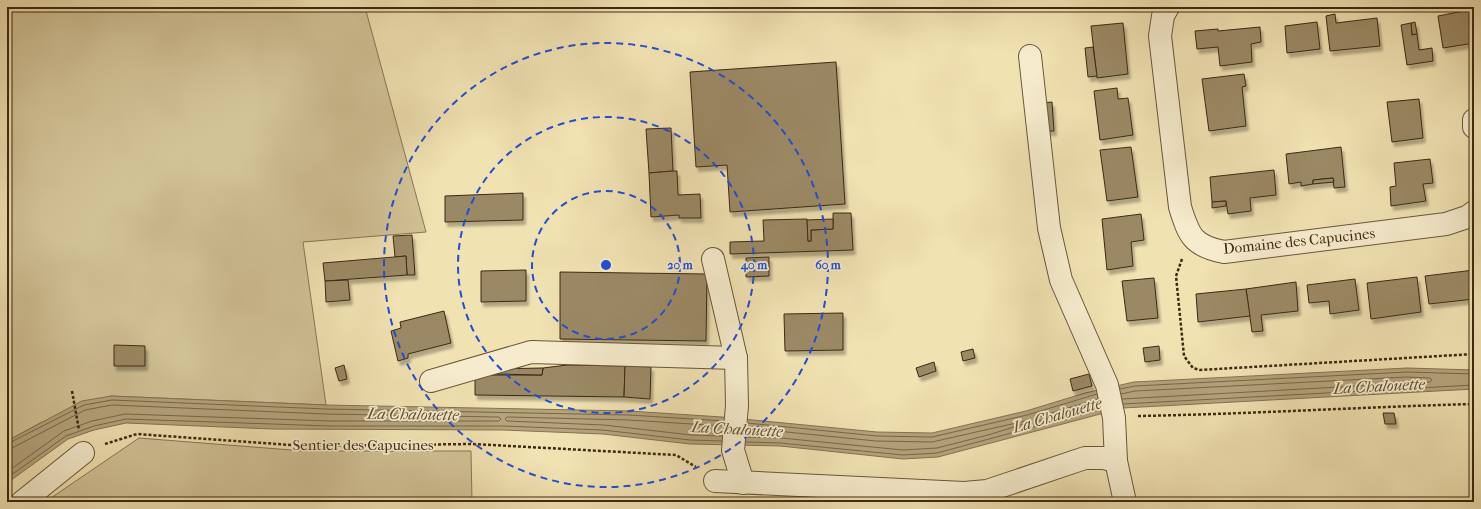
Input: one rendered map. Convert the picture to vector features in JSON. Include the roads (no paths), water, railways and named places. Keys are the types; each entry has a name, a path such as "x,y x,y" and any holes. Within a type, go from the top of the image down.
{"street":[{"name":"Domaine des Capucines","path":"1168,7 1163,16 1160,36 1180,207 1186,227 1194,240 1207,249 1224,252 1446,224 1467,217 1474,212"},
{"path":"1030,56 1049,228 1061,280 1107,385 1114,418 1116,461 1125,502"},
{"path":"1474,120 1474,127"},
{"path":"713,259 736,358 737,406 733,450 743,483"},
{"path":"431,381 531,352 736,358"},
{"path":"22,502 83,453"},
{"path":"715,481 743,483 784,493 972,492 986,491 1012,484 1085,458 1104,458 1116,461"}],"water":[{"name":"La Chalouette","path":"1407,368 1474,370 1474,389 1123,408 938,457 903,459 780,446 690,444 603,434 503,430 272,429 126,423 94,430 68,439 7,483 7,441 82,401 111,396 326,405 629,411 722,417 877,432 932,433 1026,411 1085,393 1134,382"}]}
